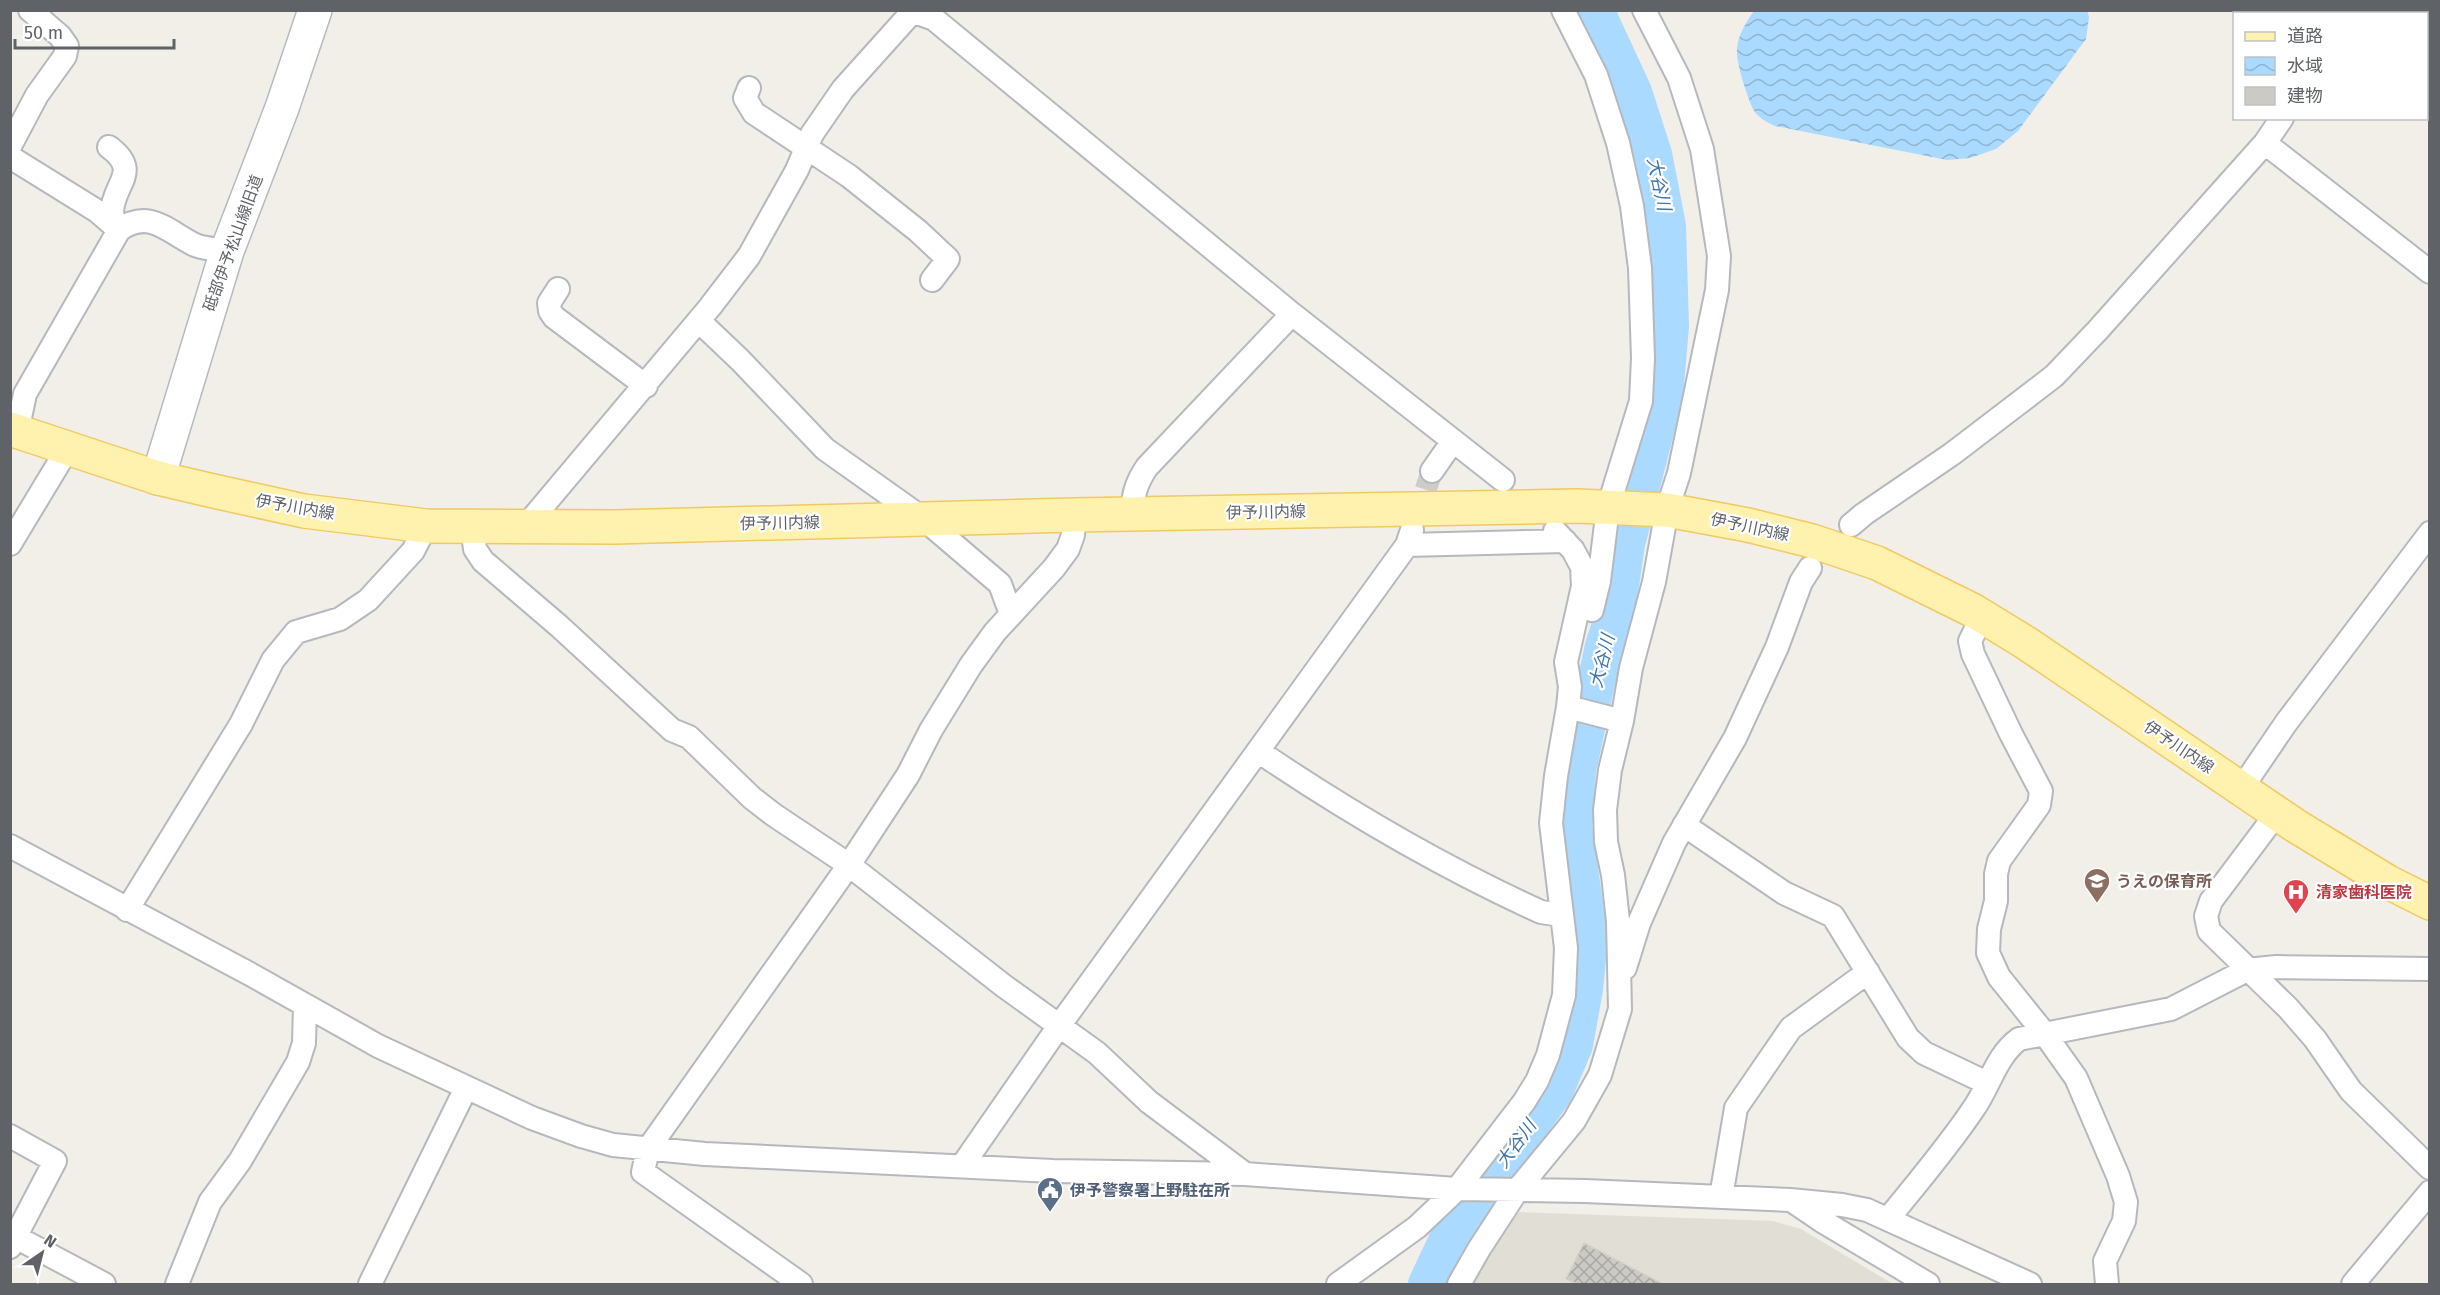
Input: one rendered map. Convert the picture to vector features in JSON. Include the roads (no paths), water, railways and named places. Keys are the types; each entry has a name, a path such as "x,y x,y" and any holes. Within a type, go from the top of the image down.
{"main road":[{"name":"伊予川内線","path":"14,431 158,478 304,511 426,526 615,527 1074,515 1565,506 1635,509 1748,525 1812,541 1877,563 1929,587 2026,643 2343,856 2430,903"}],"street":[{"path":"10,146 37,95 65,56 68,46 30,10"},
{"name":"砥部伊予松山線旧道","path":"158,478 227,251 282,108 315,10"},
{"path":"1460,1284 1514,1189 1574,1121 1600,1075 1620,1010 1618,921 1613,875 1606,842 1605,810 1617,720 1654,582 1635,509 1643,358 1640,268 1632,206 1618,143 1596,75 1563,10"},
{"path":"1338,1284 1417,1227 1461,1189 1524,1102 1548,1055 1564,995 1566,948 1551,823 1556,776 1599,581 1635,509 1679,473 1717,290 1719,256 1702,149 1678,78 1644,10"},
{"path":"526,526 561,482 646,386 748,256 797,170 813,134 843,89 912,11 934,20 1292,314 1503,480"},
{"path":"750,88 745,98 754,113 849,176 918,231 948,259 932,280"},
{"path":"1851,525 1952,454 2054,376 2265,143 2281,120"},
{"path":"2265,143 2430,272"},
{"path":"109,147 122,157 125,167 112,213 120,230"},
{"path":"10,157 97,211 120,230"},
{"path":"14,431 25,394 120,230 130,222 142,220 160,224 196,246 227,251"},
{"path":"558,289 549,303 554,317 646,386"},
{"path":"1132,514 1134,492 1138,480 1147,467 1292,314"},
{"path":"699,321 740,360 825,449 925,520 1000,584 1011,614"},
{"path":"1432,471 1453,441"},
{"path":"10,544 68,448"},
{"path":"801,1284 643,1172 648,1149 849,865 908,775 931,730 971,665 995,632 1054,568 1068,549 1073,535 1074,515"},
{"path":"127,910 241,724 273,660 296,632 340,619 368,600 413,551 426,526"},
{"path":"472,527 475,549 483,561 559,626 672,730 689,737 752,798 799,833 849,865 1004,986 1097,1053 1149,1102 1245,1174"},
{"path":"2241,789 2286,723 2430,533"},
{"path":"962,1166 1059,1026 1410,538 1560,536 1582,567 1583,586 1566,662 1573,701"},
{"path":"1619,990 1639,923 1674,843 1735,738 1777,647 1801,582 1810,568"},
{"path":"1982,617 1970,641 1973,654 2041,791 2039,805 1999,861 1996,874 1996,901 1989,929 1988,953 1999,976 2076,1078 2118,1176 2126,1202 2124,1221 2105,1261 2107,1284"},
{"path":"1573,701 1617,720"},
{"path":"1258,751 1331,800 1416,850 1541,912 1561,915"},
{"path":"2277,813 2211,901 2206,916 2209,931 2288,1008 2308,1031 2351,1091 2430,1168"},
{"path":"1684,825 1784,893 1833,916 1908,1038 1924,1053 1987,1083"},
{"path":"13,854 127,910 378,1046 466,1089 532,1118 581,1136 613,1144 648,1149 1053,1171 1245,1174 1461,1189 1721,1197 1842,1204 1867,1210 2030,1284"},
{"path":"1888,1219 1960,1127 2008,1047 2019,1039 2171,1009 2247,970 2287,967 2430,969"},
{"path":"1721,1197 1736,1108 1791,1028 1868,972"},
{"path":"177,1284 210,1202 240,1161 298,1062 304,1043 305,1005"},
{"path":"370,1284 466,1089"},
{"path":"10,1136 55,1161 12,1239 104,1284"},
{"path":"2353,1284 2430,1192"},
{"path":"1790,1200 1842,1234 1928,1284"}],"water":[{"path":"2087,10 2089,17 2086,39 2018,131 1996,149 1970,158 1947,160 1775,126 1760,117 1753,109 1742,79 1737,55 1741,34 1754,11"}],"waterway":[{"name":"大谷川","path":"1427,1284 1450,1235 1554,1092 1574,1045 1584,989 1589,940 1573,826 1577,770 1604,646 1617,606 1626,544 1664,396 1670,326 1667,226 1653,154 1633,92 1595,10"}],"tunnel":[{"path":"1415,521 1432,471"}],"place":[{"name":"うえの保育所","path":"2097,904"},
{"name":"清家歯科医院","path":"2296,915"},
{"name":"伊予警察署上野駐在所","path":"1050,1213"}]}
